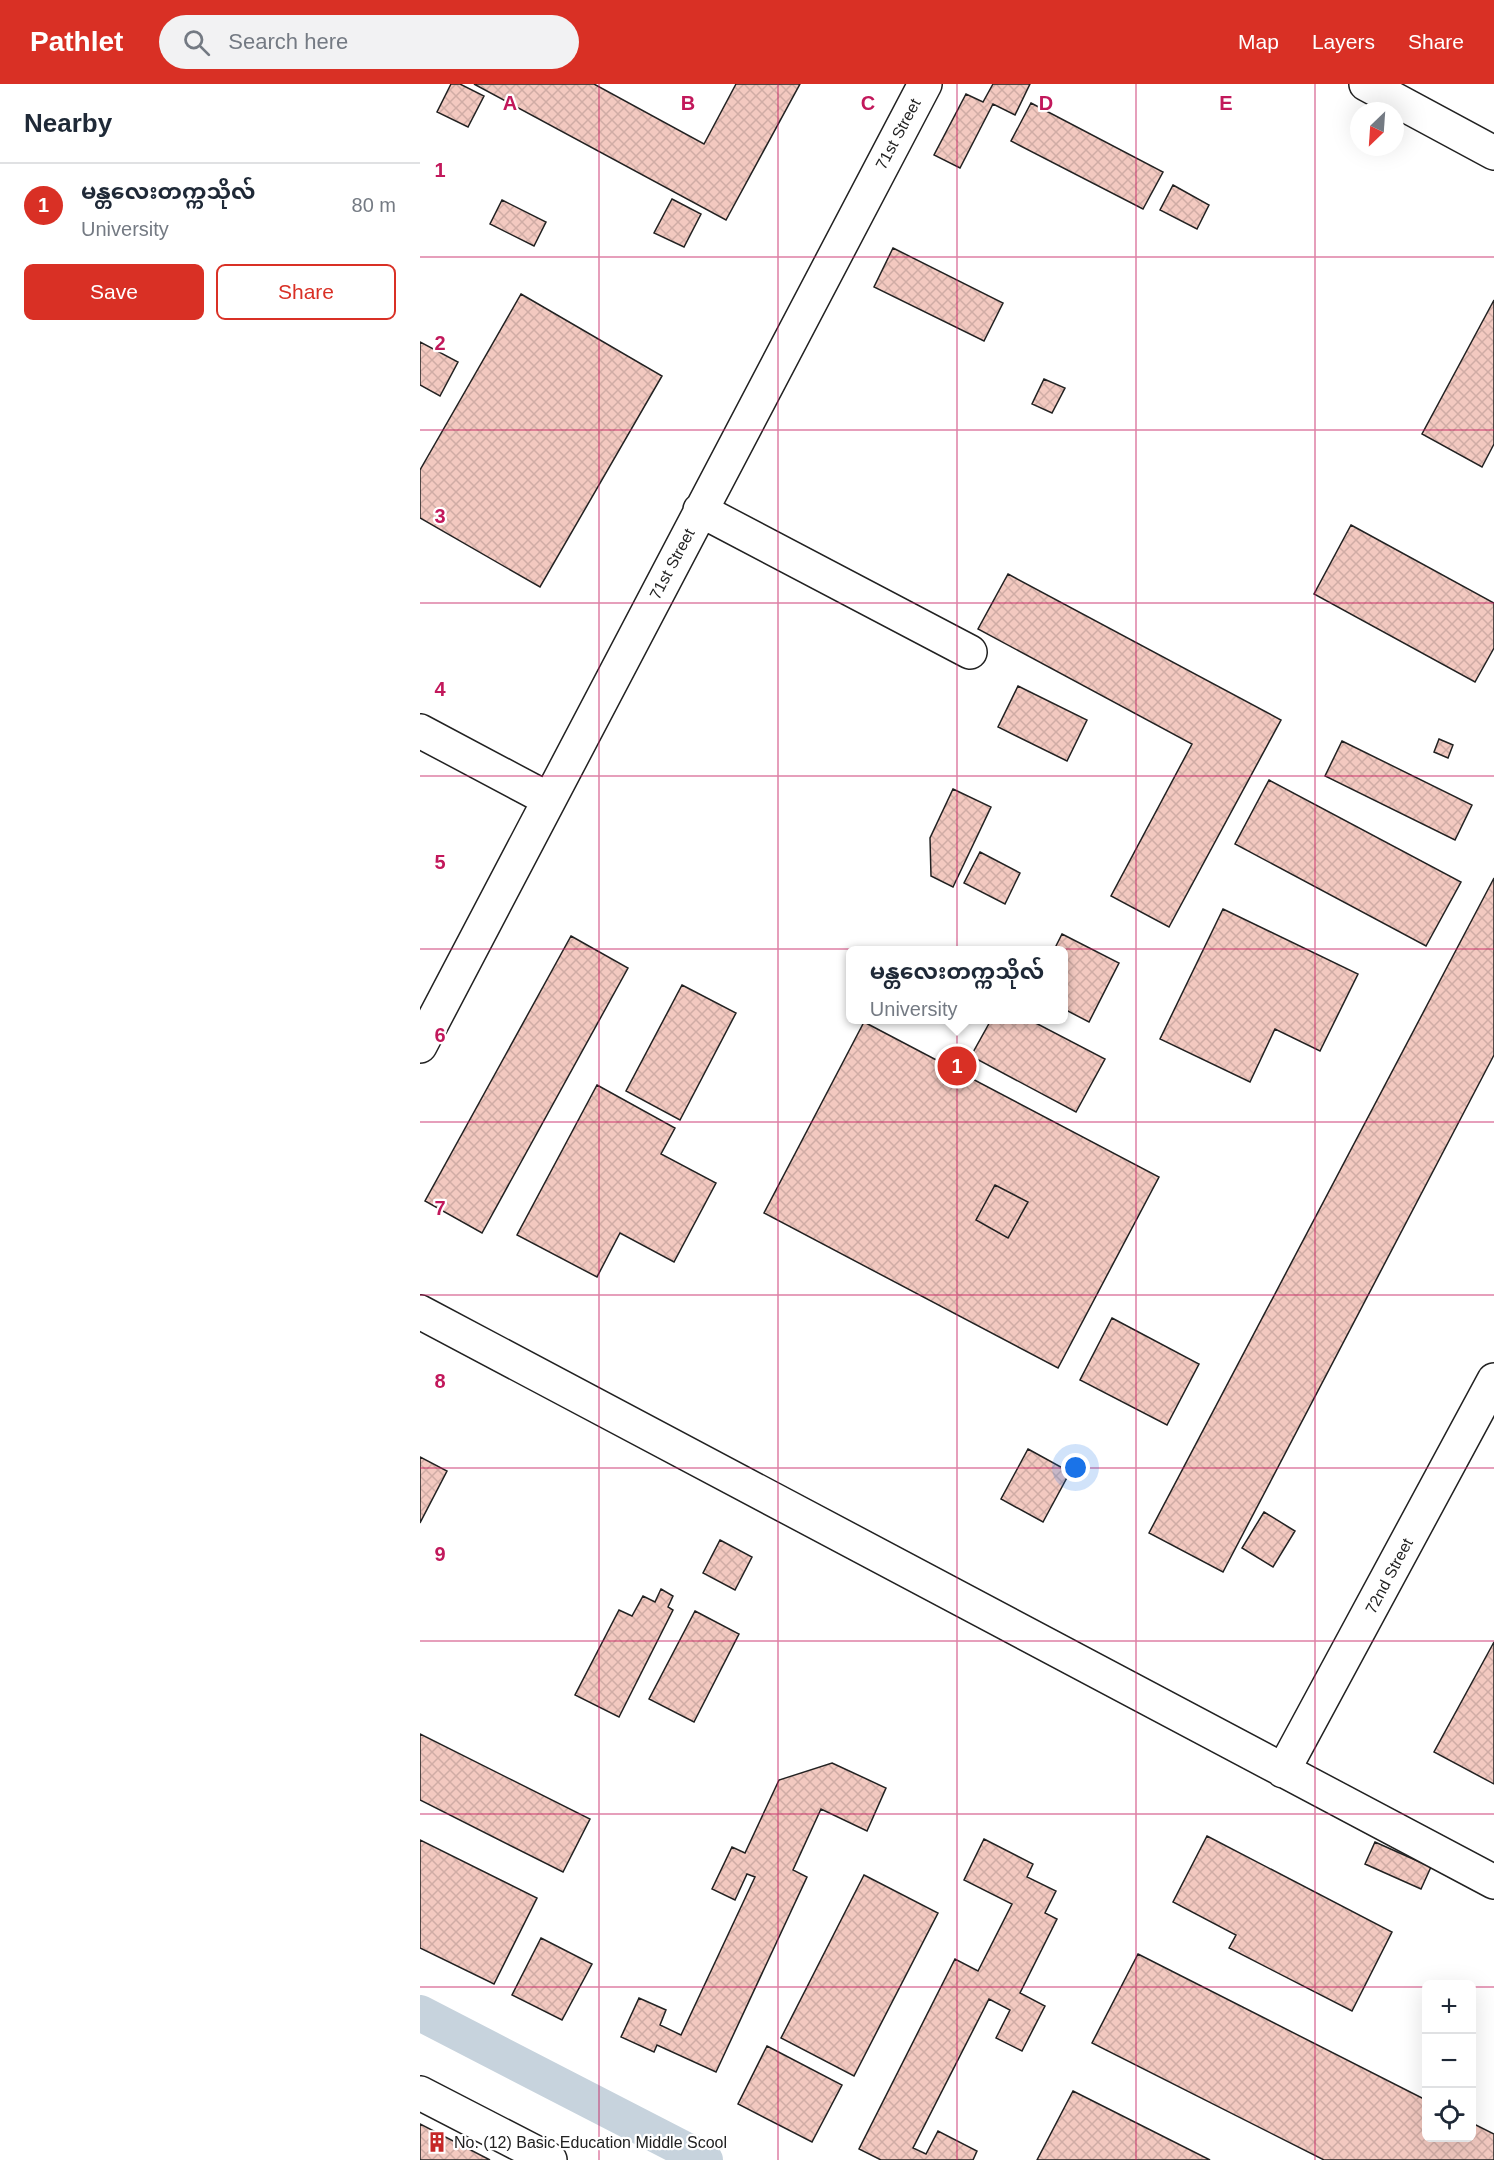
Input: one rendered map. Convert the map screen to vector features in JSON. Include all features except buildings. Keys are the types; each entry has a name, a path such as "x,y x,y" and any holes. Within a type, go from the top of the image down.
{"main road":[{"name":"71st Street","path":"420,1046 925,84"},
{"path":"1366,84 1494,153"},
{"path":"700,510 970,652"},
{"path":"420,731 548,799"},
{"path":"420,1312 1494,1882"},
{"name":"72nd Street","path":"1283,1771 1494,1380"},
{"path":"420,2093 550,2160"}],"waterway":[{"path":"420,2013 705,2160"}],"place":[{"name":"မန္တလေးတက္ကသိုလ်","path":"957,1066"},
{"name":"No. (12) Basic Education Middle Scool","path":"437,2142"}]}
